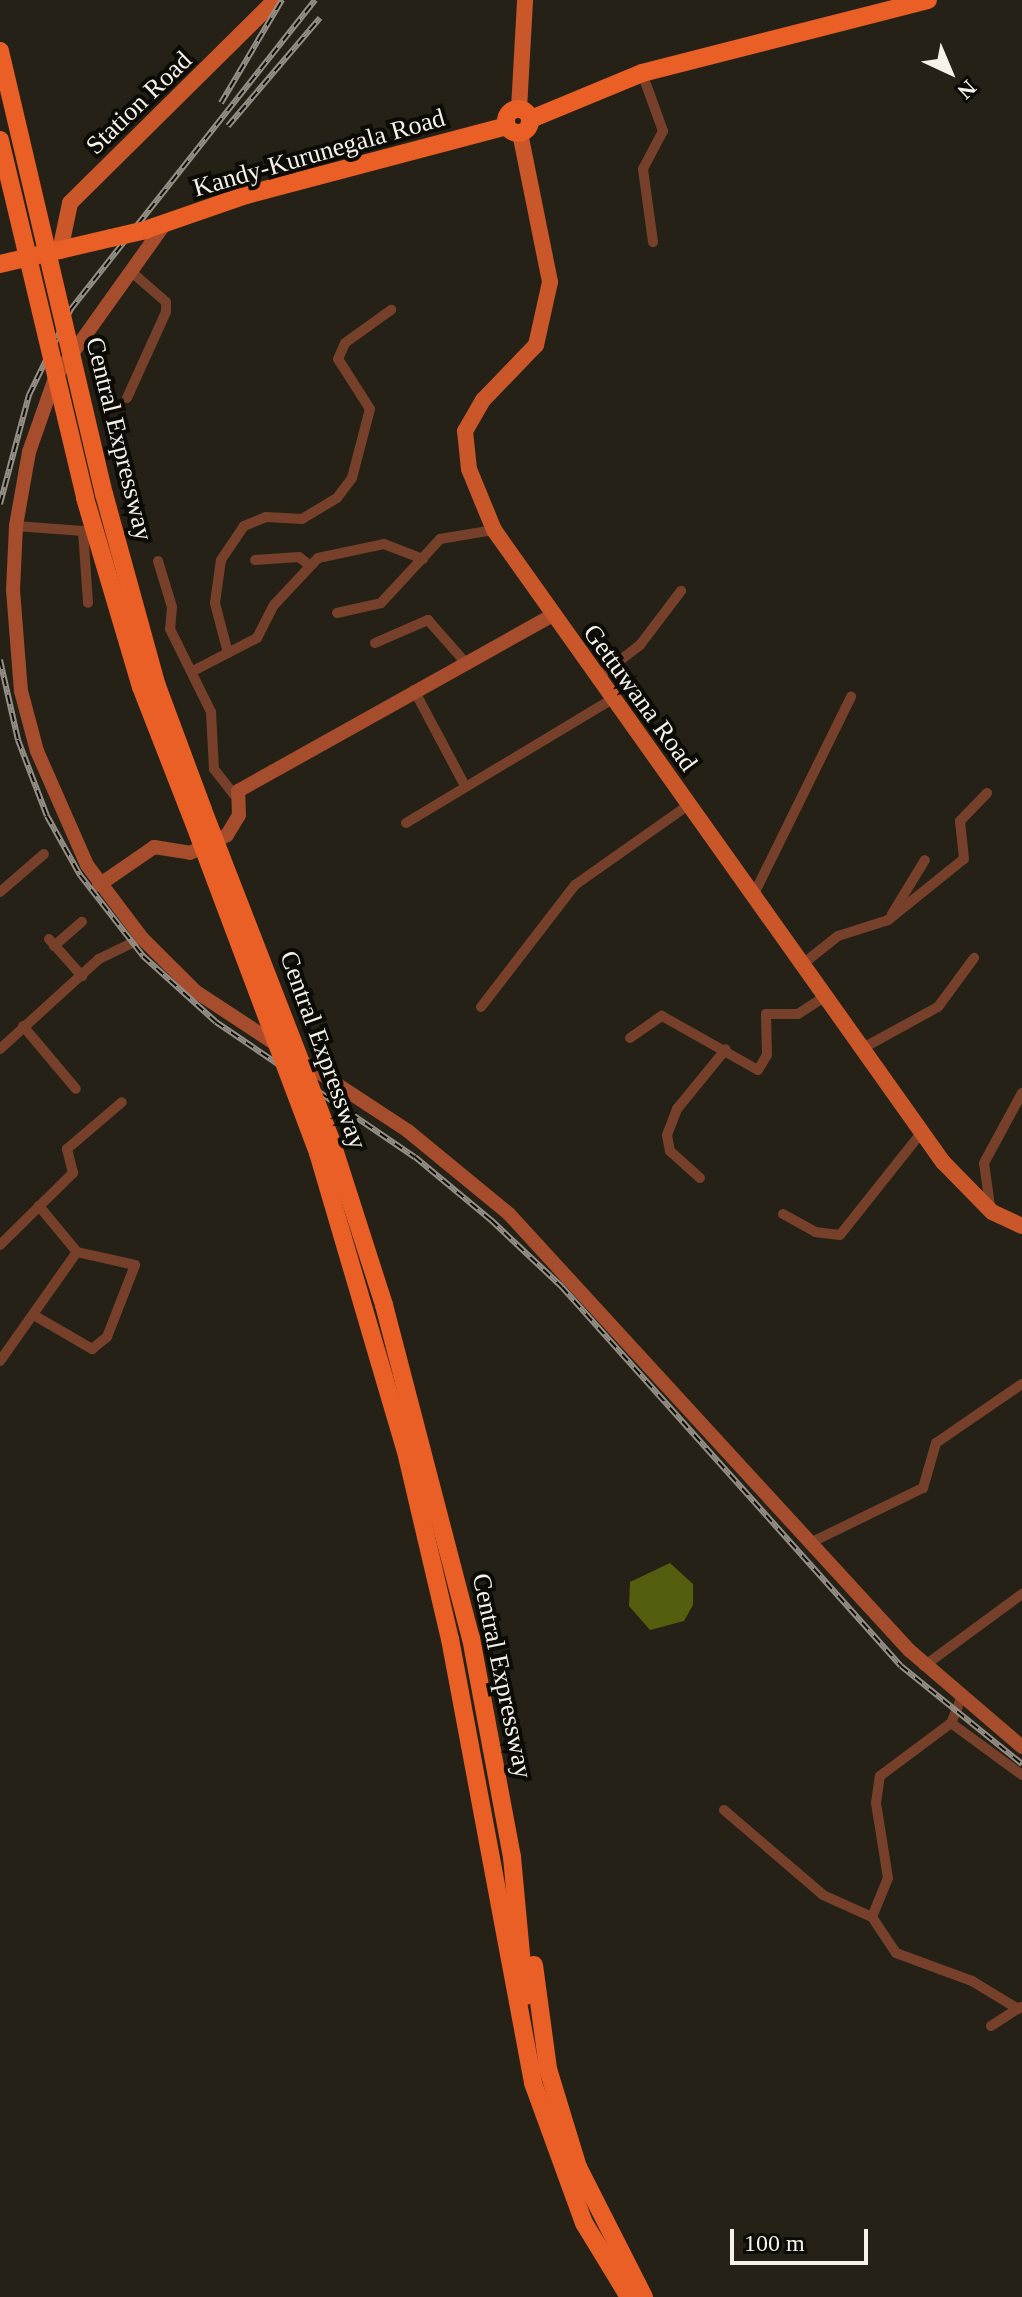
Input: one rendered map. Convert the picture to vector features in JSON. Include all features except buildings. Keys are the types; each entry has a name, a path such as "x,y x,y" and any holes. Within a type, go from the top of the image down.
{"highway":[{"name":"Kandy-Kurunegala Road","path":"60,251 164,225 246,195 519,122 642,73 873,6 928,0"},
{"name":"Central Expressway","path":"0,51 104,494 157,686 197,812 304,1106 407,1456 492,1849 516,2016 533,2083"},
{"name":"Central Expressway","path":"0,140 85,498 141,687 197,812 319,1104 384,1305 471,1638 512,1857 533,2083"},
{"path":"0,264 60,251"},
{"path":"512,1857 548,2069 578,2167 644,2297"},
{"path":"533,2083 578,2209 629,2297"}],"main road":[{"name":"Station Road","path":"60,251 70,203 275,0"},
{"name":"Gettuwana Road","path":"525,0 519,122 550,282 536,345 483,400 465,431 469,469 494,530 551,616 827,995 921,1133 992,1212 1022,1226"}],"street":[{"path":"642,73 663,131 643,169 653,242"},
{"path":"164,225 135,275 90,322 55,378 29,452 16,526 21,691 56,802 99,885 142,938 230,1017 408,1131 509,1214 924,1666 960,1701 1022,1747"},
{"path":"127,398 166,312 166,302 135,275"},
{"path":"228,653 215,603 221,560 244,526 266,517 302,519 337,498 352,478 370,409 338,359 345,343 391,310"},
{"path":"16,526 83,531 88,603"},
{"path":"337,613 381,603 440,539 494,530"},
{"path":"193,671 257,638 309,565 384,544 423,559"},
{"path":"255,560 299,557 309,565"},
{"path":"99,885 154,847 190,853 227,835 239,815 234,795 214,769 211,712 170,629 172,607 158,561"},
{"path":"596,679 640,645 681,591"},
{"path":"234,795 464,661 551,616"},
{"path":"375,643 428,620 464,661"},
{"path":"414,690 465,786"},
{"path":"754,894 851,697"},
{"path":"406,823 611,700"},
{"path":"804,963 838,936 892,915 964,859 960,821 987,793"},
{"path":"481,1007 575,885 690,804"},
{"path":"0,892 44,854"},
{"path":"892,915 925,860"},
{"path":"82,922 52,943 82,976"},
{"path":"0,1049 120,944 142,938"},
{"path":"863,1048 930,1013 974,958"},
{"path":"630,1038 662,1016 762,1068 766,1014 798,1014 827,995"},
{"path":"23,1026 76,1089"},
{"path":"700,1178 670,1151 667,1135 677,1109 726,1049"},
{"path":"992,1212 984,1163 1022,1093"},
{"path":"0,1245 73,1173 67,1149 122,1102"},
{"path":"783,1214 815,1232 840,1235 921,1133"},
{"path":"37,1317 92,1349 107,1337 135,1265 77,1252 39,1206"},
{"path":"0,1361 37,1317 77,1252"},
{"path":"810,1543 923,1488 936,1443 1022,1384"},
{"path":"924,1666 1022,1594"},
{"path":"872,1917 888,1878 876,1803 880,1776 951,1723 960,1701"},
{"path":"951,1723 1022,1775"},
{"path":"724,1810 823,1895 872,1917 896,1953 972,1981 1020,2007 991,2026"}],"green space":[{"path":"670,1563 693,1584 693,1605 684,1621 650,1630 629,1606 630,1582"}],"railway":[{"path":"221,103 282,0"},
{"path":"0,504 29,395 71,309 315,0"},
{"path":"228,126 320,18"},
{"path":"0,660 18,740 47,816 80,875 143,956 216,1022 415,1157 491,1220 562,1287 901,1666 1022,1764"}]}
